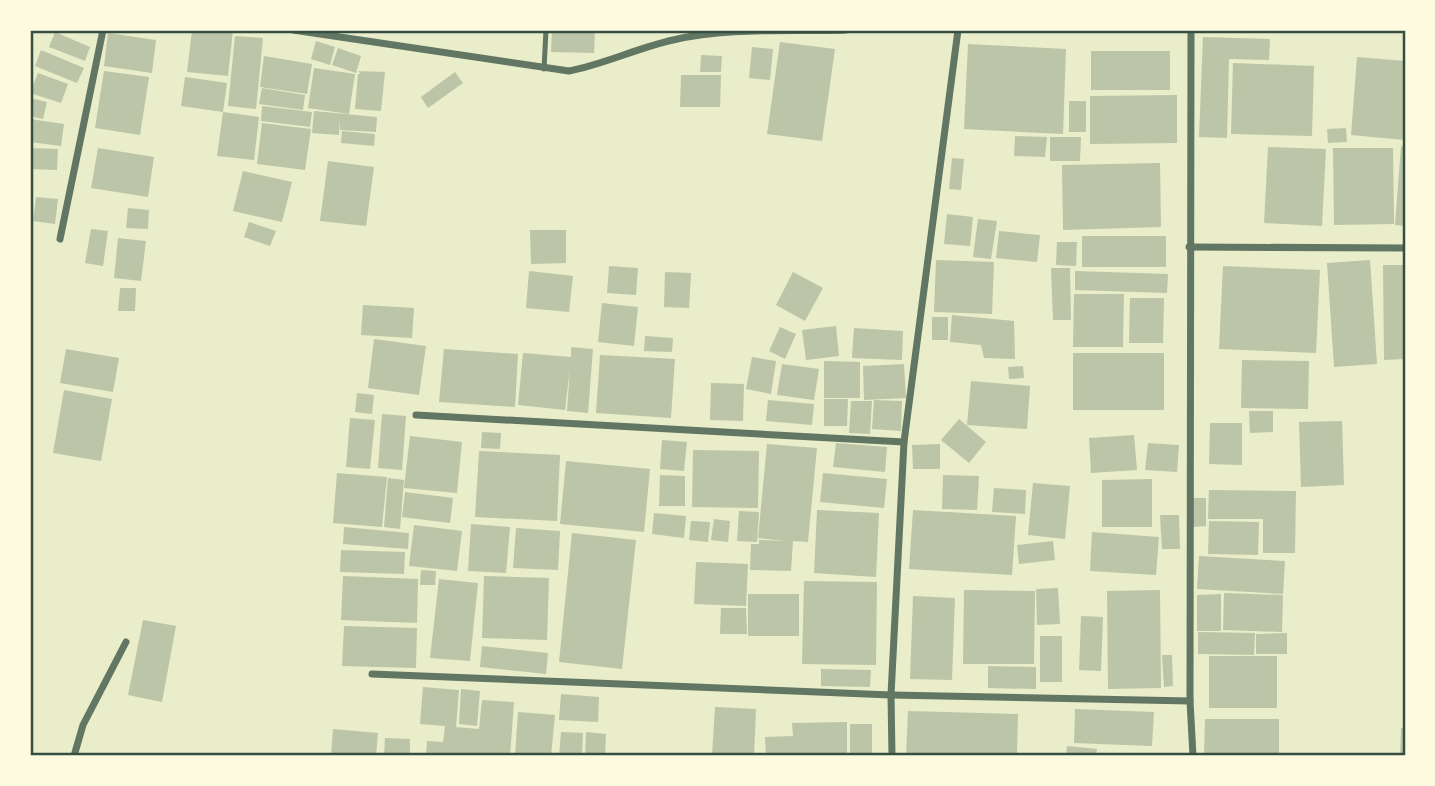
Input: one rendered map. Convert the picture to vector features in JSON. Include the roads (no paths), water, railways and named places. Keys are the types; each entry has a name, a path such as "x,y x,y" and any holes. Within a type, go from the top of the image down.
{"street":[{"path":"60,239 103,30"},
{"path":"293,30 569,71 672,40 710,33 842,30"},
{"path":"892,756 891,695 904,442 958,30"},
{"path":"1191,30 1190,701 1193,756"},
{"path":"1189,247 1405,248"},
{"path":"416,415 904,442"},
{"path":"74,756 83,725 126,642"},
{"path":"372,674 891,695 1190,701"}],"lane":[{"path":"544,69 546,30"}]}
